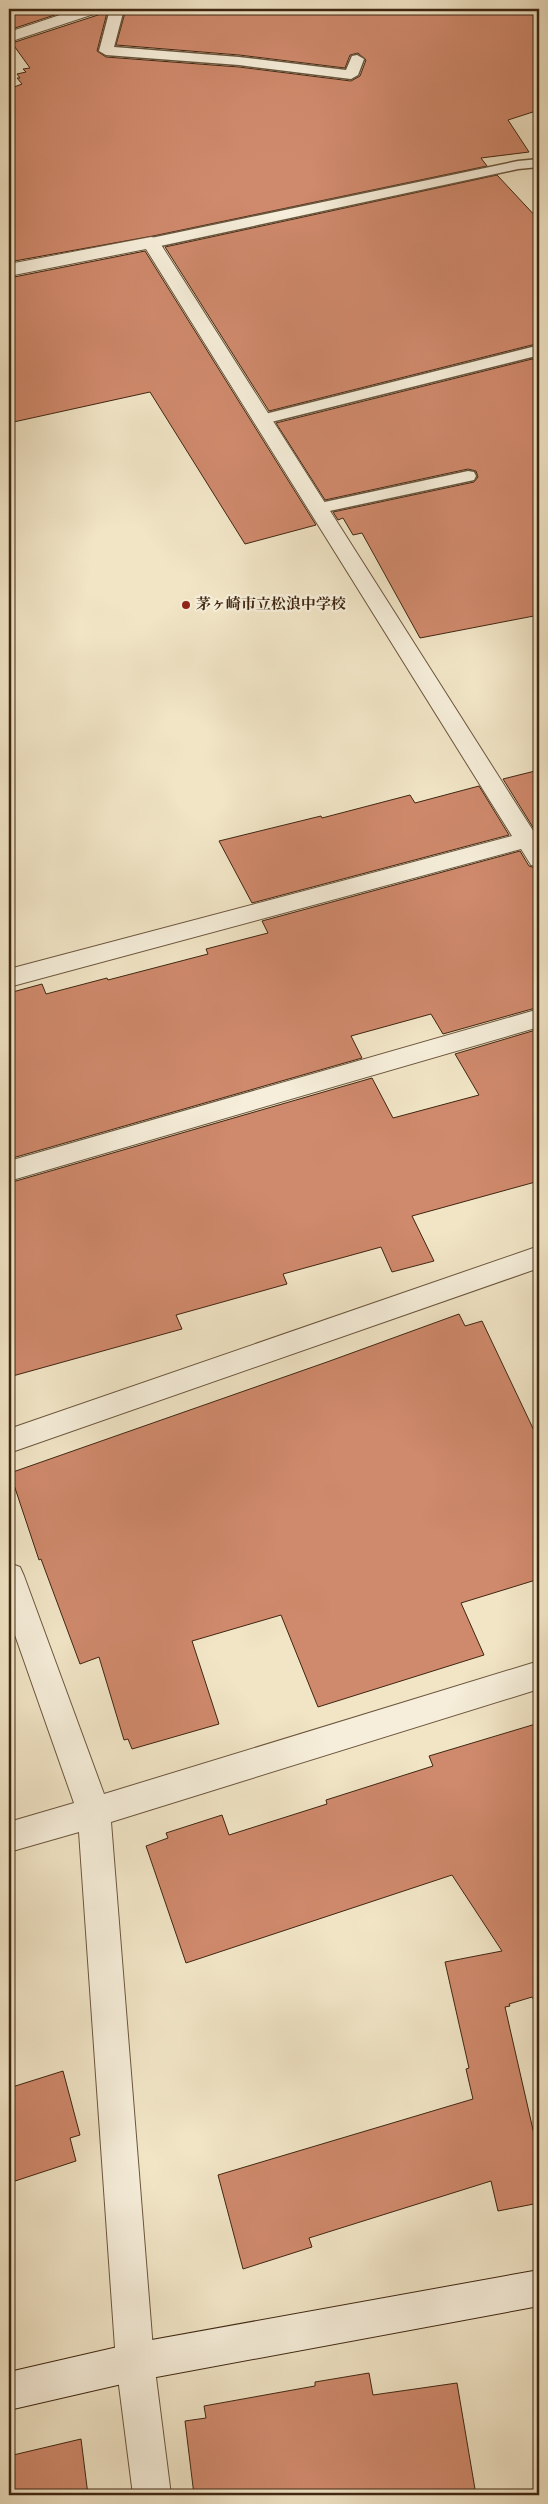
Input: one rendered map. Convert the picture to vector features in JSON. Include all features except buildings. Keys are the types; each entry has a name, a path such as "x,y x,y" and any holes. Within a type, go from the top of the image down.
{"street":[{"path":"9,36 94,9"},
{"path":"9,270 151,242 320,508 533,850 9,978"},
{"path":"9,1171 539,1018"},
{"path":"9,1441 539,1257"},
{"path":"9,1576 94,1812 134,2362 152,2495"},
{"path":"9,1837 539,1675"},
{"path":"9,2392 134,2362 539,2288"}],"lane":[{"path":"117,9 106,51 240,62 351,76"},
{"path":"345,93 357,59"},
{"path":"151,242 518,165 539,163"},
{"path":"263,418 536,351 539,355"},
{"path":"320,508 468,476"}],"place":[{"name":"茅ヶ崎市立松浪中学校","path":"186,605"}]}
